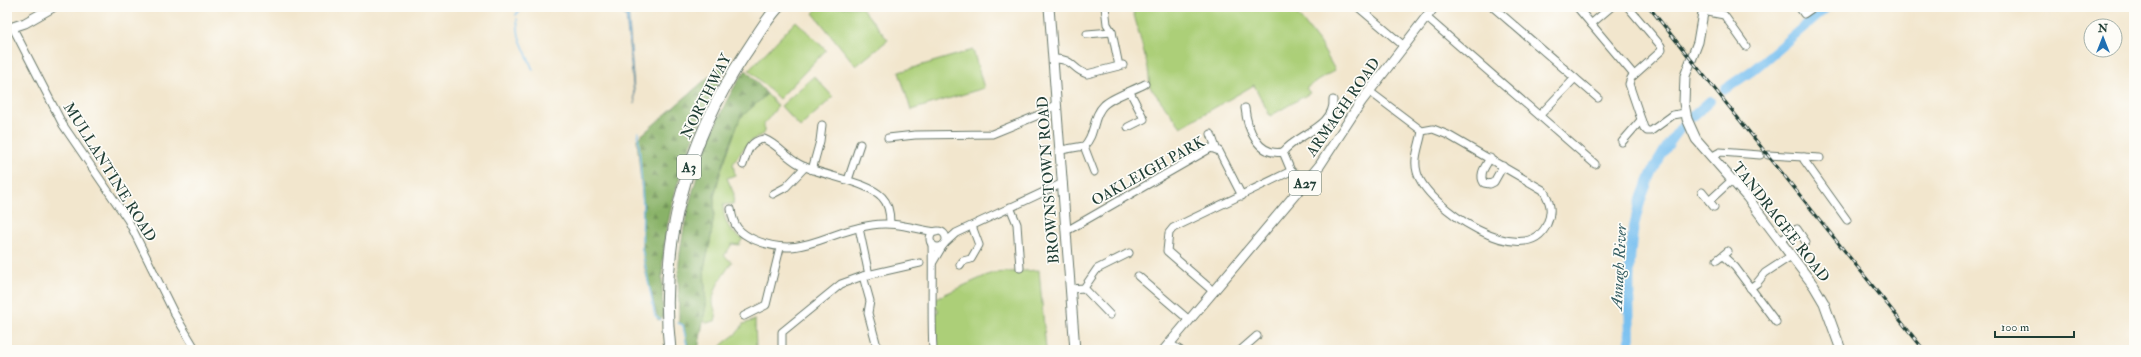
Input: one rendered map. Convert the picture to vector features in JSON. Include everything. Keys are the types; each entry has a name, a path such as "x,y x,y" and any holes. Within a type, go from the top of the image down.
{"highway":[{"name":"NORTHWAY","path":"670,350 670,254 675,219 689,166 702,133 726,84 765,23 778,7"}],"main road":[{"path":"10,29 25,23 53,7"},
{"name":"BROWNSTOWN ROAD","path":"1049,7 1075,350"},
{"name":"ARMAGH ROAD","path":"1167,347 1320,165 1370,91 1434,7"},
{"path":"1686,116 1685,76 1698,42 1704,9"},
{"name":"TANDRAGEE ROAD","path":"1686,116 1696,139 1747,197 1814,286 1824,303 1841,350"}],"street":[{"path":"1053,59 1065,59 1087,74 1121,65 1112,32 1107,24 1105,7"},
{"path":"1358,7 1404,46"},
{"path":"1493,7 1598,98"},
{"path":"1577,7 1634,75"},
{"path":"1591,24 1611,7"},
{"path":"1628,7 1661,46 1662,50 1634,75 1629,84 1641,120 1647,131 1651,131 1673,115 1686,116"},
{"path":"1799,7 1804,14 1814,7"},
{"path":"1704,9 1724,15 1746,46"},
{"path":"1426,17 1595,164"},
{"name":"MULLANTINE ROAD","path":"10,29 63,125 128,220 174,313 196,350"},
{"path":"1087,34 1112,32"},
{"path":"1540,116 1575,78"},
{"path":"1061,150 1084,146 1091,138 1098,113 1104,104 1146,84"},
{"path":"1370,91 1422,131 1433,129 1448,134 1543,190 1549,199 1550,219 1543,232 1526,241 1497,239 1465,223 1438,202 1417,174 1415,163 1422,131"},
{"path":"1128,127 1144,119 1130,92"},
{"path":"1245,108 1246,121 1255,139 1263,147 1274,153 1283,152 1289,144 1325,121 1333,107 1333,100"},
{"path":"891,139 992,134 1040,114 1056,104"},
{"path":"1625,142 1641,120"},
{"path":"773,194 786,187 808,168 820,141 822,125"},
{"path":"1211,134 1216,148"},
{"path":"743,165 752,143 764,139 770,141 788,158 808,168 848,180 882,196 889,209 890,223"},
{"path":"848,180 860,144"},
{"path":"1084,146 1094,172"},
{"name":"OAKLEIGH PARK","path":"1066,230 1211,148 1216,148 1219,151 1242,196"},
{"path":"1283,152 1291,171 1307,181"},
{"path":"1711,157 1720,152 1820,158"},
{"path":"1804,157 1804,160 1848,220"},
{"path":"1490,158 1481,177 1484,183 1490,184 1494,182 1504,166"},
{"path":"1214,292 1167,251 1169,233 1173,228 1291,171"},
{"path":"1702,192 1712,204 1732,180"},
{"path":"920,230 938,247 944,244 956,233 1063,183"},
{"path":"1010,207 1017,224 1020,268"},
{"path":"731,209 736,229 746,236 770,246 780,248 802,245 859,228 890,223 920,230 956,233"},
{"path":"960,265 963,261 971,259 979,245 972,226"},
{"path":"859,228 870,301 868,313 878,350"},
{"path":"1780,241 1796,229 1806,242"},
{"path":"933,350 930,282 933,262 931,242 932,235 939,232"},
{"path":"933,262 946,238 939,232"},
{"path":"744,316 766,305 780,248"},
{"path":"1070,290 1084,288 1097,269 1129,253"},
{"path":"1723,256 1750,288 1775,323"},
{"path":"1750,288 1765,273 1791,256"},
{"path":"782,346 782,332 841,284 866,276 920,263"},
{"path":"1138,276 1189,320"},
{"path":"1084,288 1110,315"},
{"path":"1241,350 1252,337"},
{"path":"1167,347 1180,350"}],"green space":[{"path":"819,7 861,7 888,40 856,66 813,13"},
{"path":"1132,7 1292,7 1319,42 1335,70 1306,88 1310,93 1270,116 1254,85 1181,127 1150,87 1148,68"},
{"path":"796,21 826,50 779,99 749,70"},
{"path":"973,50 984,88 911,110 899,72"},
{"path":"719,68 726,68 702,117 682,170 674,197 664,252 662,279 663,318 658,320 645,269 642,249 643,205 637,139"},
{"path":"746,70 767,94 740,118 721,170 714,196 714,214 710,243 704,268 706,305 698,350 688,350 683,325 679,323 678,288 683,232 703,157 723,108 734,87"},
{"path":"814,76 833,97 800,127 781,106"},
{"path":"767,94 778,106 764,124 764,134 758,136 750,142 733,164 735,175 727,178 734,194 733,204 723,205 724,215 730,229 738,236 743,238 739,245 732,244 724,256 732,262 717,286 713,297 716,319 715,321 707,323 703,320 706,305 704,268 710,243 714,214 714,197 721,170 740,118"},
{"path":"1039,270 1046,350 936,350 934,314 938,312 938,309 934,307 934,299 992,273"},
{"path":"755,320 756,350 718,350 738,332 743,324"}],"water":[{"path":"626,7 628,7 635,104 626,16 624,15"}],"waterway":[{"path":"516,15 519,11 535,7"},
{"name":"Annagh River","path":"1725,89 1753,70 1827,7"},
{"path":"517,19 519,37 533,70"},
{"name":"Annagh River","path":"1692,117 1710,101"},
{"name":"Annagh River","path":"1630,350 1630,259 1633,232 1639,206 1648,180 1662,153 1682,126"},
{"path":"638,132 643,205 642,249 655,316 661,320"},
{"path":"678,323 683,325 688,350"}],"railway":[{"path":"1649,7 1924,350"}]}
